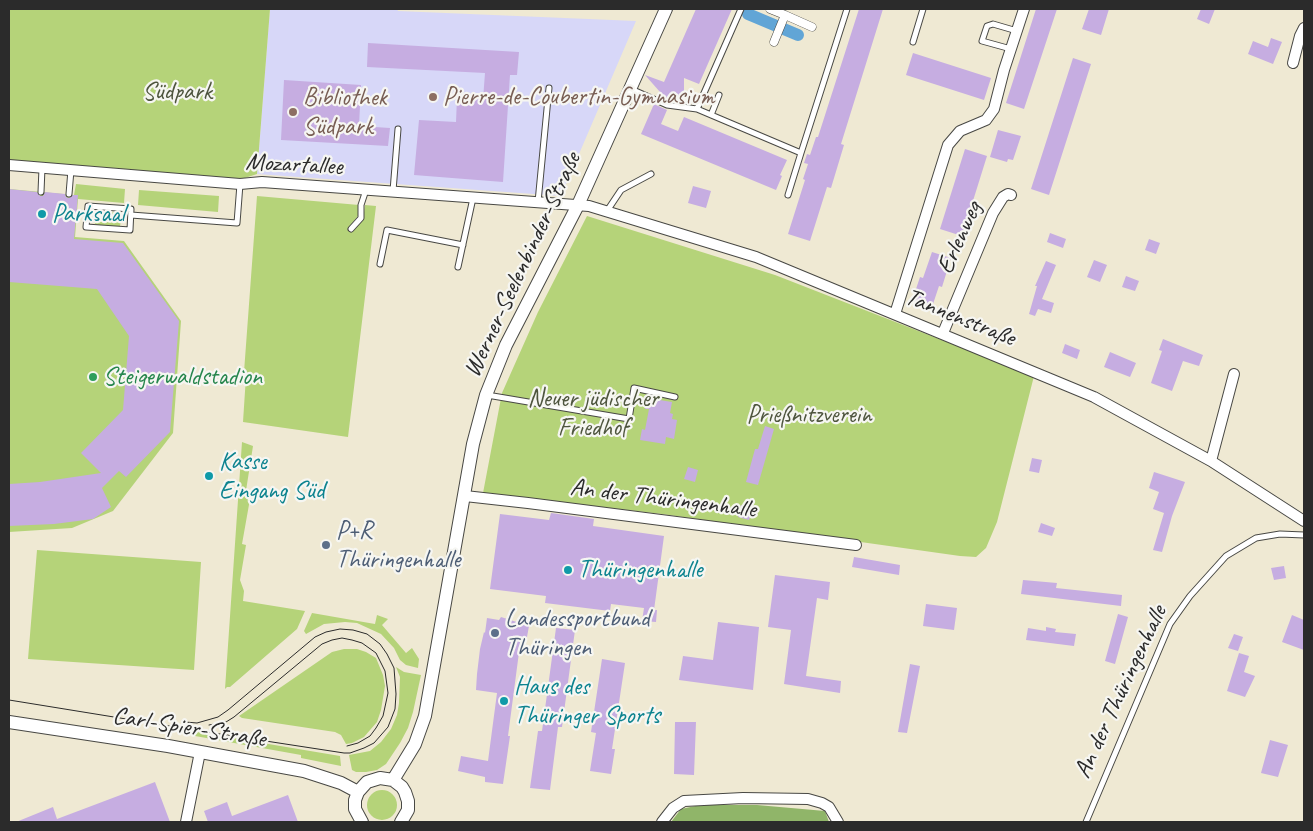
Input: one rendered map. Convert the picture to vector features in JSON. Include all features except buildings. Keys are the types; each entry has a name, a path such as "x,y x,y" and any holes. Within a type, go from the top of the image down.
{"street":[{"name":"Werner-Seelenbinder-Straße","path":"393,780 415,744 425,716 473,444 486,395 506,345 578,205 666,9"},
{"path":"770,9 812,26"},
{"path":"894,314 948,145 960,131 986,120 994,109 1024,9"},
{"path":"774,42 785,15"},
{"path":"1293,63 1300,52 1304,28"},
{"name":"Mozartallee","path":"9,165 240,184 262,182 578,205"},
{"name":"Erlenweg","path":"943,333 993,212 1003,197 1008,194 1011,195"},
{"name":"Tannenstraße","path":"578,205 589,206 756,257 1094,397 1211,461 1304,521"},
{"path":"1211,461 1234,374"},
{"name":"An der Thüringenhalle","path":"465,496 528,502 856,545"},
{"name":"Carl-Spier-Straße","path":"9,722 304,770 341,783 358,792"},
{"path":"186,822 200,752"},
{"path":"362,822 355,809 355,800 358,792 367,782 374,779 387,778 402,787 408,801 408,810 404,821"},
{"path":"662,822 673,808 684,801 762,798 808,799 822,803 828,807 838,822"}],"lane":[{"path":"697,109 741,9"},
{"path":"788,195 847,9"},
{"path":"913,42 923,9"},
{"path":"1012,50 982,41 987,26 993,24 1018,31"},
{"path":"538,202 548,88"},
{"path":"630,89 668,105 697,109 801,153"},
{"path":"711,115 719,95"},
{"path":"393,192 398,129"},
{"path":"41,192 42,168"},
{"path":"69,194 71,170"},
{"path":"606,211 621,190 650,174"},
{"path":"131,215 237,223 240,184"},
{"path":"351,229 361,218 361,205 366,190"},
{"path":"458,267 473,198"},
{"path":"88,206 131,209 131,215 130,230 86,227 88,206"},
{"path":"380,264 387,230 463,245"},
{"path":"486,395 629,419 634,388 675,397"},
{"name":"An der Thüringenhalle","path":"1086,822 1170,624 1190,596 1226,556 1256,538 1280,534 1304,535"}],"shaded area":[{"name":"Pierre-de-Coubertin-Gymnasium","path":"270,9 397,9 398,11 636,21 561,196 257,174"}],"green space":[{"name":"Südpark","path":"9,9 270,9 257,174 239,180 9,162"},
{"name":"Steigerwaldstadion","path":"76,184 125,189 124,203 78,199 75,237 124,241 181,321 173,433 113,511 72,528 9,532 9,189 74,195"},
{"path":"139,190 219,196 218,212 138,205"},
{"path":"257,196 359,205 358,216 349,227 353,231 363,219 365,205 376,206 348,437 243,422 246,376 244,372"},
{"path":"99,211 119,213 122,216 120,226 118,228 97,226 94,222 95,214"},
{"name":"Prießnitzverein","path":"587,216 775,275 1034,376 997,522 986,548 976,557 960,556 662,514 483,493 502,393 538,312"},
{"path":"242,442 253,446 245,497 250,499 242,544 246,545 240,580 244,591 243,601 305,611 297,629 230,687 225,689"},
{"path":"37,550 201,562 194,670 28,659"},
{"path":"312,613 375,624 377,615 388,619 382,625 406,653 412,648 419,659 418,668 406,665 400,660 394,648 381,634 357,623 324,624 306,634 304,631"},
{"path":"344,649 357,649 376,658 383,675 385,686 381,710 377,722 364,737 346,744 341,735 335,732 239,716 332,652"},
{"path":"396,667 404,672 421,675 408,728 386,764 377,770 356,772 352,770 349,755 370,751 381,742 391,729 397,715 400,677"},
{"path":"185,730 340,756 341,766 301,758 301,755 184,734"},
{"path":"382,790 393,794 397,805 393,816 382,820 371,816 367,805 371,794"},
{"path":"700,805 757,805 825,811 829,822 671,822 681,809"}],"waterway":[{"path":"748,14 798,35"}],"tram line":[{"path":"9,700 350,753 374,743 388,727 395,709 394,668 380,644 367,634 340,629 326,632 315,637 218,717 197,723 185,722"},
{"path":"209,725 226,722 234,717 322,644 342,638 362,643 376,653 385,671 388,693 383,716 370,736 358,743 347,746"}],"place":[{"name":"Pierre-de-Coubertin-Gymnasium","path":"433,97"},
{"name":"Bibliothek Südpark","path":"293,112"},
{"name":"Parksaal","path":"42,214"},
{"name":"Steigerwaldstadion","path":"93,377"},
{"name":"Kasse Eingang Süd","path":"209,476"},
{"name":"P+R Thüringenhalle","path":"326,545"},
{"name":"Thüringenhalle","path":"568,570"},
{"name":"Landessportbund Thüringen","path":"495,633"},
{"name":"Haus des Thüringer Sports","path":"504,701"}],"park label":[{"name":"Neuer jüdischer Friedhof","path":"593,414"}]}
